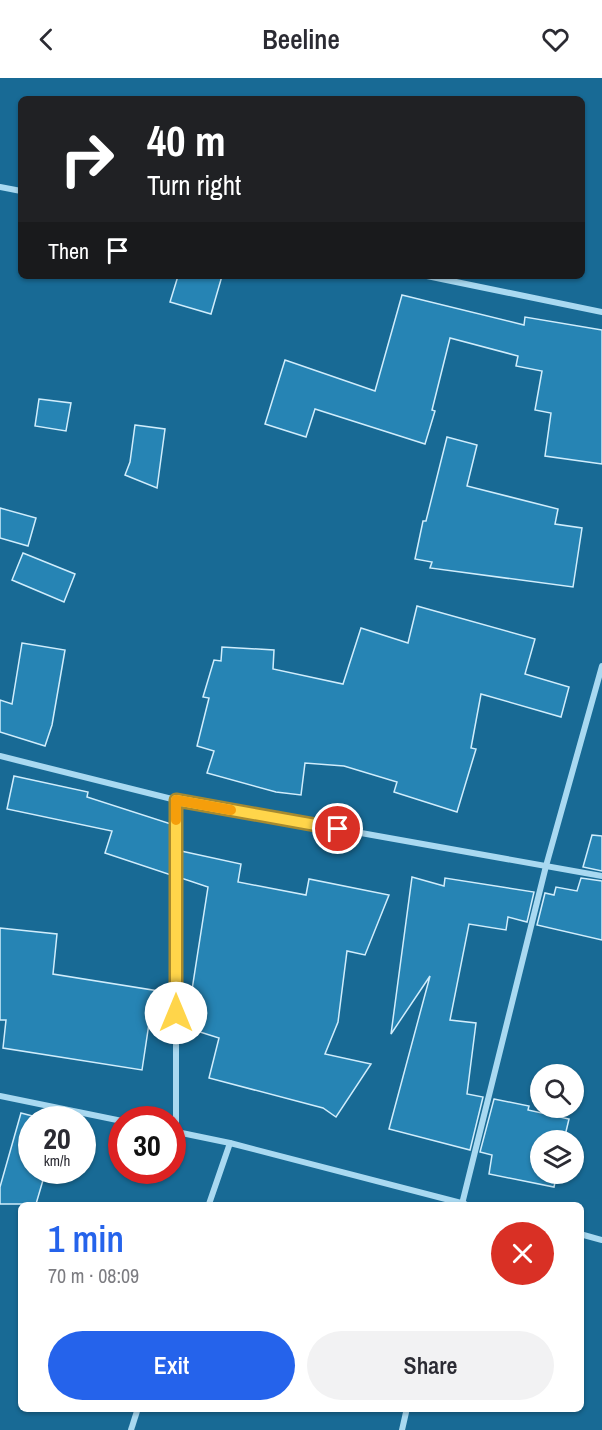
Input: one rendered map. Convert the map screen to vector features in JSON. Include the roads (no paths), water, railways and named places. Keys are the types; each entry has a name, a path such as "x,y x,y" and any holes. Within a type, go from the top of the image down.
{"street":[{"path":"0,187 18,190"},
{"path":"442,279 602,312"},
{"path":"464,1202 546,866 602,666"},
{"path":"0,756 176,800 602,876"},
{"path":"174,1106 176,800"},
{"path":"0,1096 108,1118"},
{"path":"186,1134 230,1143 456,1202"},
{"path":"210,1202 230,1143"},
{"path":"584,1235 602,1240"},
{"path":"131,1430 137,1412"},
{"path":"402,1430 406,1412"}]}
